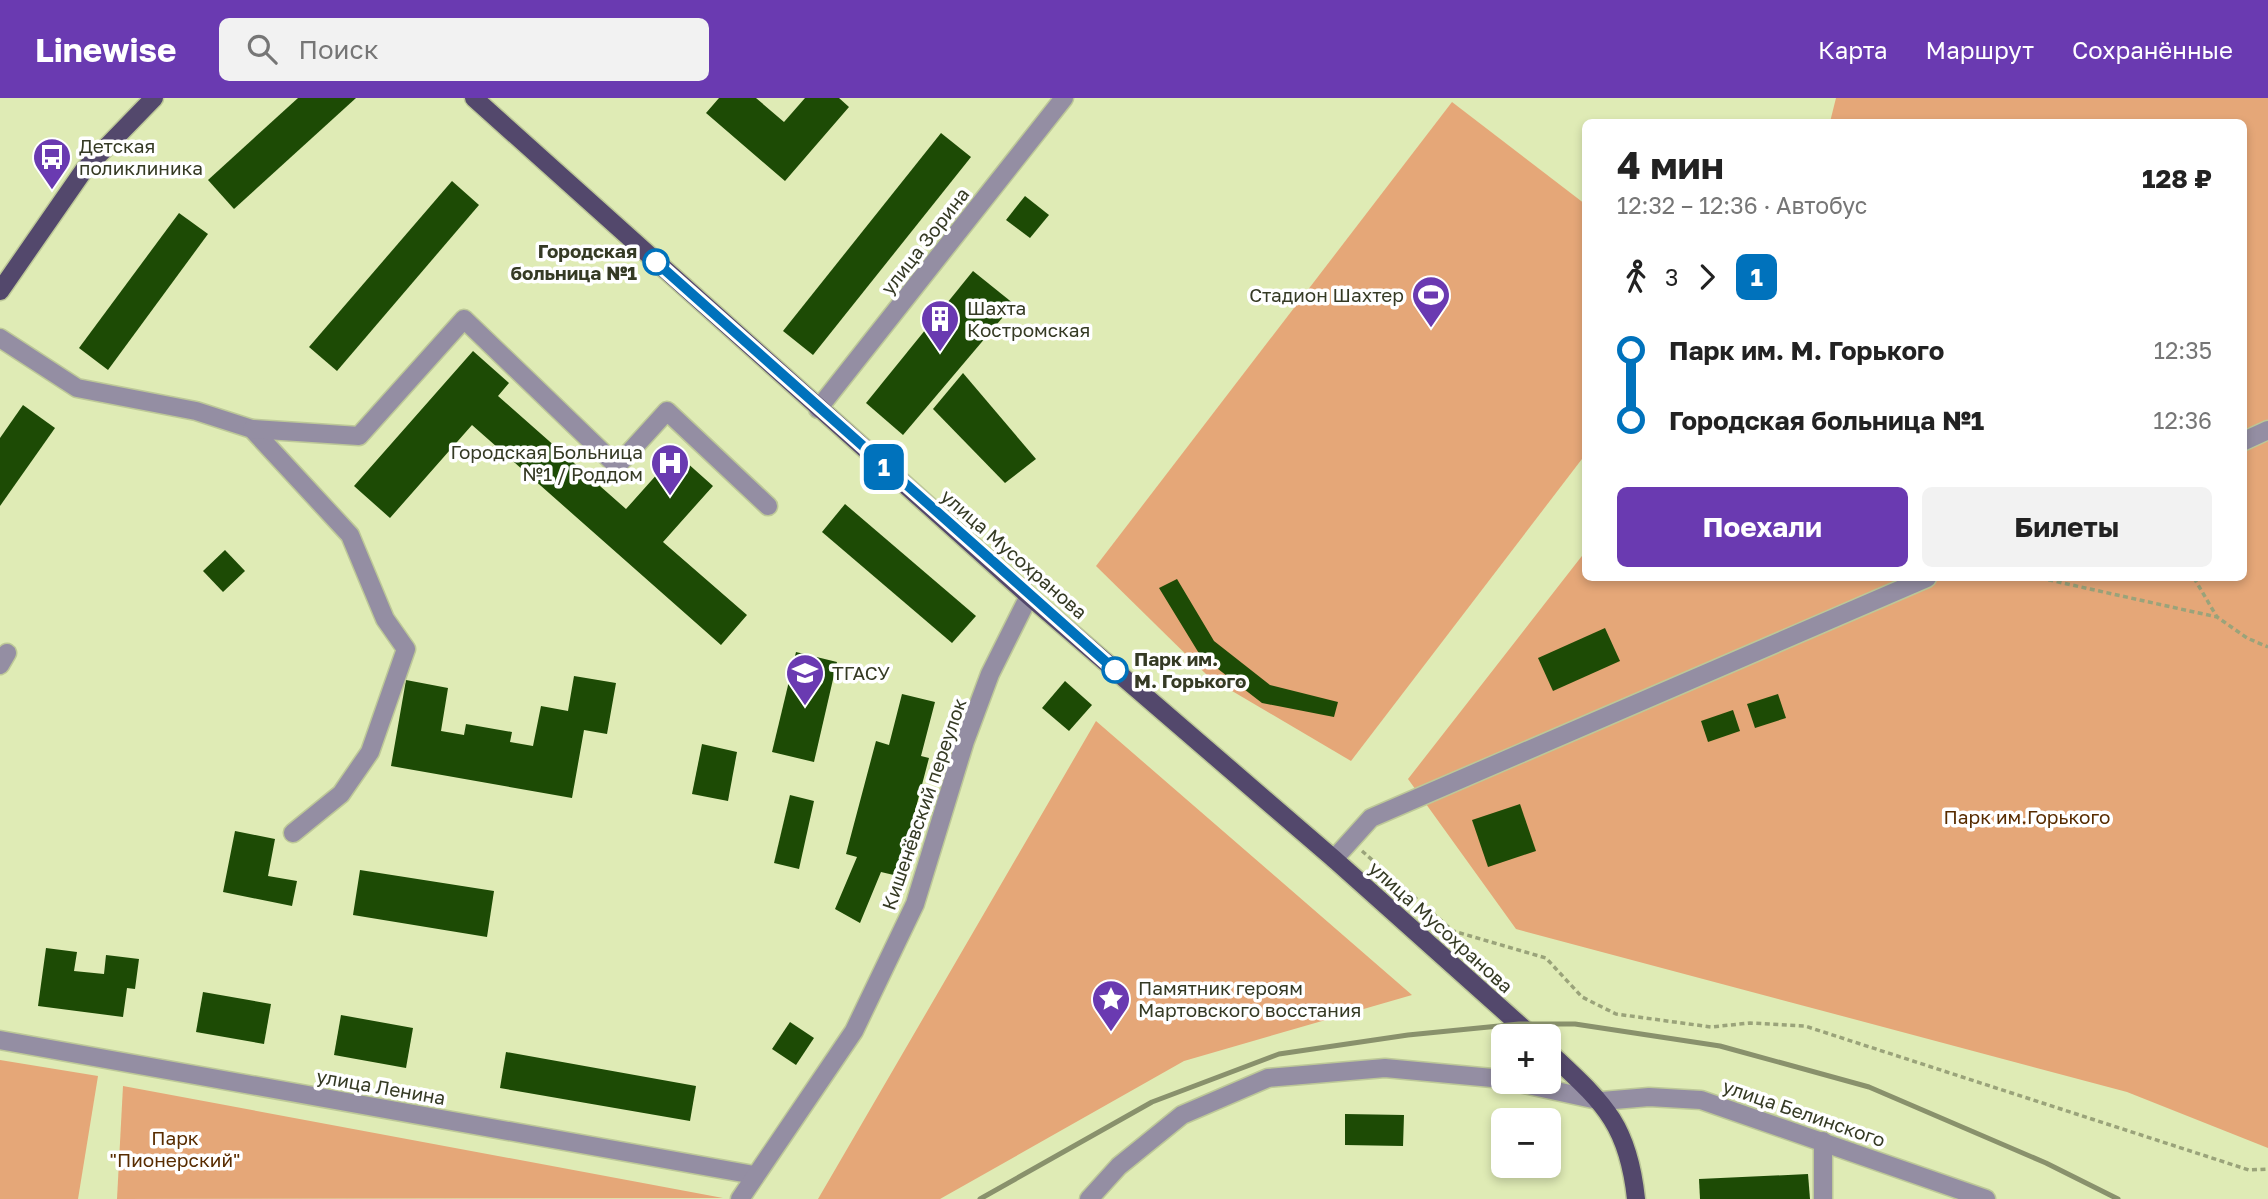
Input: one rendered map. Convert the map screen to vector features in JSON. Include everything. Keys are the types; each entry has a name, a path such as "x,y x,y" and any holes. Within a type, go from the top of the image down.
{"main road":[{"path":"0,291 84,170 154,98"},
{"name":"улица Мусохранова","path":"474,98 1029,596 1334,859 1519,1024"},
{"path":"1561,1063 1602,1101 1620,1134 1633,1168 1636,1199"}],"street":[{"name":"улица Зорина","path":"818,408 1064,98"},
{"path":"0,338 77,388 195,411 252,429 359,436 464,319 617,466 667,411 768,506"},
{"path":"252,429 350,535 385,619 407,649 369,752 341,794 293,833"},
{"path":"2247,440 2268,430"},
{"path":"1334,859 1370,818 1920,581"},
{"name":"Кишенёвский переулок","path":"740,1199 854,1031 915,904 986,685 1029,596"},
{"name":"улица Ленина","path":"0,1040 754,1175"},
{"path":"1089,1199 1119,1166 1182,1115 1268,1078 1385,1068 1491,1078"},
{"name":"улица Белинского","path":"1561,1092 1602,1101 1649,1097 1700,1100 1823,1140 1986,1199"},
{"path":"1823,1140 1824,1199"}],"path":[{"path":"2054,581 2217,617 2247,638 2268,647"},
{"path":"2196,581 2217,617"},
{"path":"1350,841 1453,931 1546,958 1583,997 1616,1014 1712,1027 1750,1023 1805,1026 2249,1170 2268,1168"}],"green space":[{"name":"Парк им.Горького","path":"1836,98 2268,98 2268,1148 2127,1092 1516,929 1408,779 1582,556 1582,581 2247,581 2247,119 1831,119"},
{"name":"Стадион Шахтер","path":"1452,102 1582,202 1582,459 1351,761 1210,678 1096,566"},
{"path":"1096,721 1412,995 1184,1061 940,1199 818,1199"},
{"path":"0,1060 98,1076 78,1199 0,1199"},
{"name":"Парк \"Пионерский\"","path":"123,1086 723,1198 117,1199"}],"building":[{"path":"298,98 356,98 234,209 208,180"},
{"path":"719,98 756,98 784,122 805,98 839,98 849,107 785,181 706,113"},
{"path":"941,133 971,157 813,355 783,331"},
{"path":"452,181 479,205 337,371 309,347"},
{"path":"1025,196 1049,215 1030,238 1006,220"},
{"path":"179,213 208,234 108,370 79,348"},
{"name":"Шахта Костромская","path":"973,271 1014,304 903,435 866,403"},
{"name":"Городская Больница №1 / Роддом","path":"473,351 509,383 498,396 626,509 676,453 713,486 663,542 747,615 721,645 472,425 390,518 354,486"},
{"path":"963,373 1036,459 1005,483 933,409"},
{"path":"23,405 55,428 0,506 0,438"},
{"path":"845,504 976,616 952,643 822,532"},
{"path":"225,550 245,571 223,592 203,571"},
{"path":"1177,579 1214,641 1270,685 1338,702 1334,717 1262,703 1200,655 1159,588"},
{"path":"1605,628 1620,661 1553,691 1538,658"},
{"name":"ТГАСУ","path":"796,652 837,662 814,762 772,752"},
{"path":"574,676 616,683 607,734 584,730 572,798 391,766 406,680 448,688 441,731 464,735 466,724 512,732 510,742 533,746 541,706 568,711"},
{"path":"1065,681 1092,705 1069,731 1042,708"},
{"path":"902,694 935,702 921,756 929,758 898,876 881,872 860,923 835,909 857,857 846,854 876,741 889,745"},
{"path":"1778,694 1786,718 1755,728 1747,704"},
{"path":"1733,710 1740,731 1708,742 1701,721"},
{"path":"702,744 737,752 728,801 692,794"},
{"path":"790,795 814,801 799,869 774,863"},
{"path":"1520,804 1536,851 1488,867 1472,820"},
{"path":"235,831 275,839 268,876 297,881 292,906 223,892"},
{"path":"360,870 494,891 487,937 353,915"},
{"path":"46,948 77,952 74,971 104,974 106,955 139,959 135,989 127,988 123,1017 38,1006"},
{"path":"203,992 271,1004 264,1044 196,1032"},
{"path":"341,1015 413,1028 406,1068 334,1055"},
{"path":"790,1022 814,1038 796,1065 772,1049"},
{"path":"506,1052 696,1086 690,1121 500,1088"},
{"path":"1345,1114 1404,1115 1403,1146 1345,1145"},
{"path":"1808,1174 1810,1199 1700,1199 1699,1179"}],"railway":[{"path":"980,1199 1152,1102 1279,1054 1408,1035 1519,1024 1575,1024 1720,1046 1869,1087 2046,1163 2118,1199"}],"bus line":[{"name":"1","path":"656,262 837,426 1115,670"}],"place":[{"name":"Детская поликлиника","path":"52,191"},
{"name":"Городская больница №1","path":"656,262"},
{"name":"Стадион Шахтер","path":"1431,329"},
{"name":"Шахта Костромская","path":"940,353"},
{"name":"Городская Больница №1 / Роддом","path":"670,497"},
{"name":"Парк им. М. Горького","path":"1115,670"},
{"name":"ТГАСУ","path":"805,707"},
{"name":"Памятник героям Мартовского восстания","path":"1111,1033"}]}
